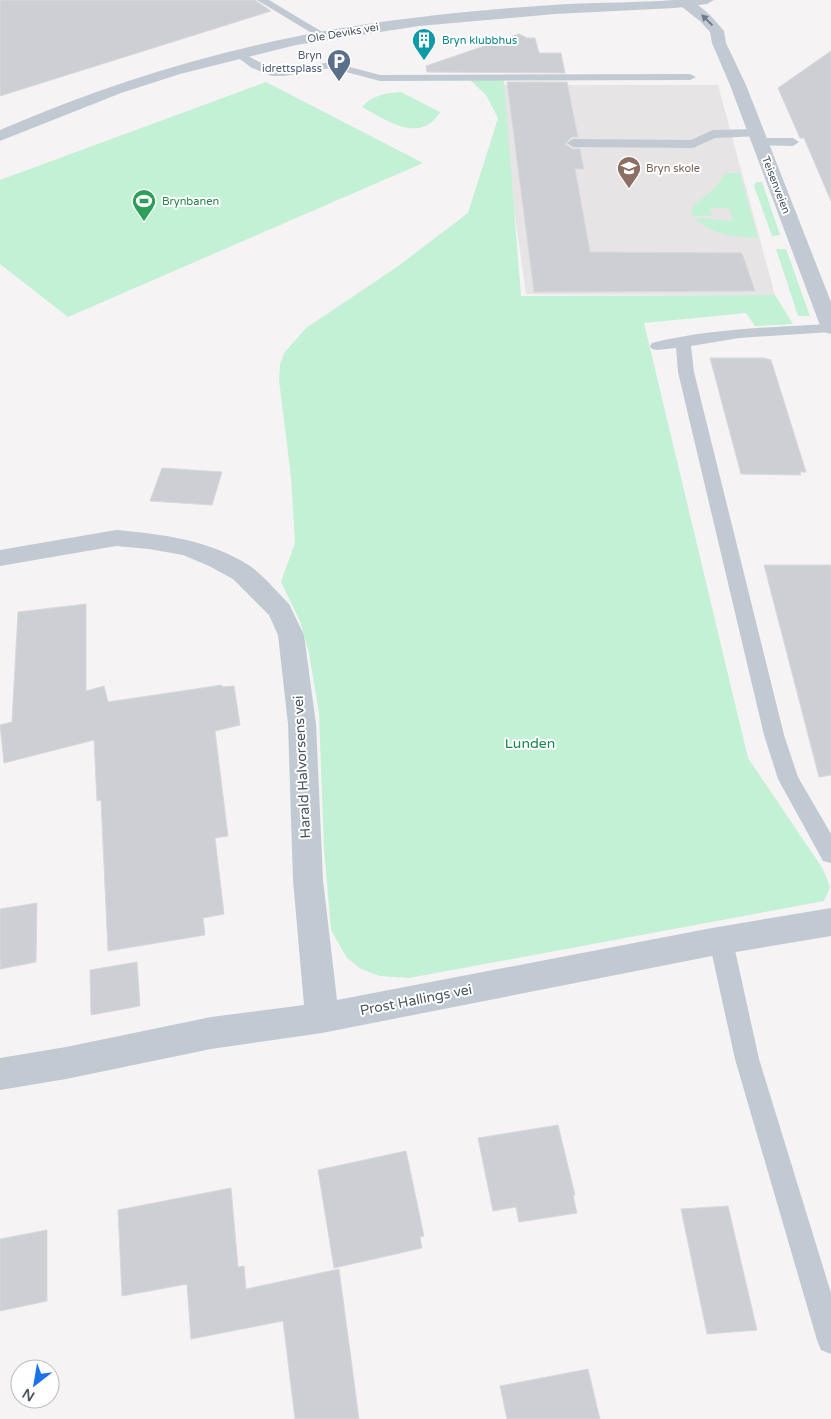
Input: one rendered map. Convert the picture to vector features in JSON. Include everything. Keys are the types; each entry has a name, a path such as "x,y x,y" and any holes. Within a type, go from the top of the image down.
{"street":[{"name":"Ole Deviks vei","path":"580,8 622,0"},
{"name":"Ole Deviks vei","path":"0,136 41,118 135,83 238,54 324,36 444,19 580,8 630,8 708,0"},
{"path":"677,2 691,25 719,42"},
{"name":"Teisenveien","path":"677,2 712,25 716,31 831,328"},
{"name":"Harald Halvorsens vei","path":"0,558 116,538 150,541 188,548 218,560 242,573 280,610 291,635 302,724 308,880 322,1018"},
{"name":"Prost Hallings vei","path":"0,1074 66,1063 211,1033 322,1018 721,940 831,922"}],"lane":[{"path":"262,0 324,36"},
{"path":"238,54 260,68 278,73 313,66 330,65 347,68 366,77 380,78 690,77"},
{"path":"278,73 289,86"},
{"path":"573,143 693,144 713,134 793,142"},
{"path":"658,346 748,333 831,328"},
{"path":"683,342 686,372 774,735 788,779 831,854"},
{"path":"721,940 747,1059 831,1340"}],"shaded area":[{"name":"Bryn skole","path":"497,85 718,85 775,295 526,294"}],"green space":[{"name":"Lunden","path":"470,80 504,81 521,296 775,295 793,324 755,326 746,313 644,323 748,758 823,869 830,887 824,901 409,978 380,976 361,969 347,958 331,930 324,848 319,713 309,653 300,621 281,582 295,543 291,477 279,380 280,365 284,353 306,328 397,267 468,213 498,118 486,95"},
{"name":"Brynbanen","path":"266,82 423,163 68,317 0,264 0,180"},
{"path":"401,92 440,112 432,122 423,127 413,128 402,127 392,123 362,107 380,95"},
{"path":"726,173 740,173 758,238 733,236 716,232 694,218 733,221 729,208 710,208 712,216 693,216 691,212 693,206 714,189"},
{"path":"756,182 762,182 780,235 772,236 754,186"},
{"path":"776,249 786,249 810,316 798,316"}],"building":[{"path":"0,0 255,0 271,11 0,96"},
{"path":"519,34 527,38 535,38 539,53 561,53 565,73 427,72 426,66"},
{"path":"831,51 831,201 804,138 800,138 778,88"},
{"path":"507,82 567,82 578,137 572,137 565,144 572,149 580,149 584,169 575,169 590,252 742,253 755,291 534,292"},
{"path":"710,358 764,358 771,360 806,472 800,472 801,475 741,474"},
{"path":"162,468 222,472 212,505 150,501"},
{"path":"764,565 831,565 831,775 819,777"},
{"path":"86,604 86,691 104,686 108,702 222,685 222,687 234,686 240,725 215,731 228,836 215,838 224,914 203,918 205,935 108,951 101,800 97,801 94,740 4,763 0,725 12,722 18,612"},
{"path":"37,903 36,962 0,969 0,909"},
{"path":"137,962 140,1006 91,1015 90,970"},
{"path":"558,1125 575,1195 573,1195 577,1213 519,1222 516,1207 493,1211 478,1138"},
{"path":"406,1151 424,1236 420,1237 422,1248 334,1268 318,1170"},
{"path":"231,1188 238,1267 244,1266 246,1289 339,1269 359,1419 295,1419 283,1321 191,1339 187,1284 122,1296 118,1210"},
{"path":"728,1206 757,1330 707,1334 681,1209"},
{"path":"47,1230 47,1301 0,1311 0,1239"},
{"path":"588,1369 600,1419 507,1419 500,1386"}],"place":[{"name":"Bryn klubbhus","path":"424,61"},
{"name":"Bryn idrettsplass","path":"339,82"},
{"name":"Bryn skole","path":"629,189"},
{"name":"Brynbanen","path":"144,222"}]}
